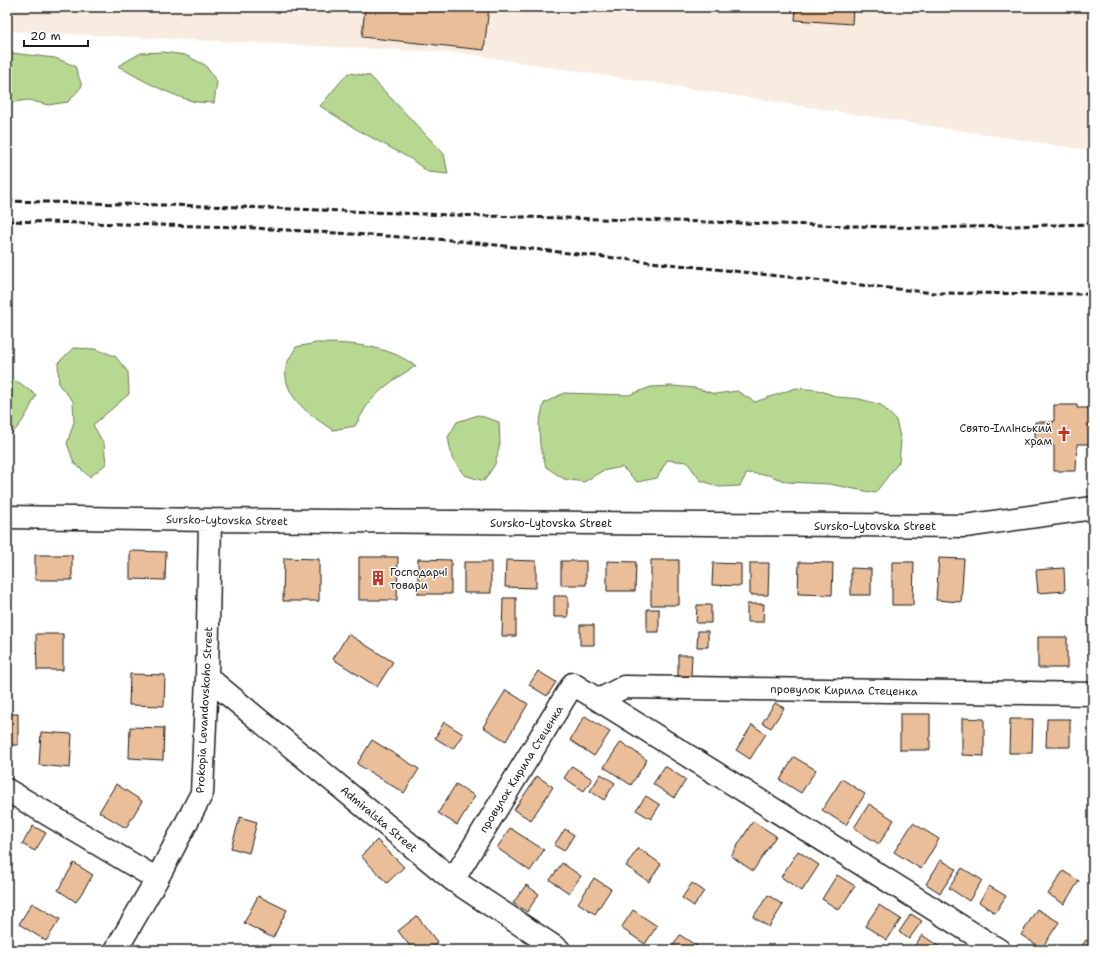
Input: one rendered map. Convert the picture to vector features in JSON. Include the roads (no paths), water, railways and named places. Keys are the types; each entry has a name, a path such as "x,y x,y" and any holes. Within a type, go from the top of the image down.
{"street":[{"name":"Sursko-Lytovska Street","path":"7,517 965,526 1093,508"},
{"name":"Prokopia Levandovskoho Street","path":"116,950 157,879 202,793 207,678 210,520"},
{"name":"Admiralska Street","path":"207,678 453,880 559,950"},
{"name":"провулок Кирила Стеценка","path":"453,880 573,684 999,950"},
{"name":"провулок Кирила Стеценка","path":"599,700 624,687 1093,694"},
{"path":"7,790 157,879"}],"railway":[{"path":"7,201 929,228 1093,224"},
{"path":"7,221 238,227 450,240 934,293 1093,294"}],"place":[{"name":"Свято-Іллінський храм","path":"1064,434"},
{"name":"Господарчі товари","path":"378,578"}]}
